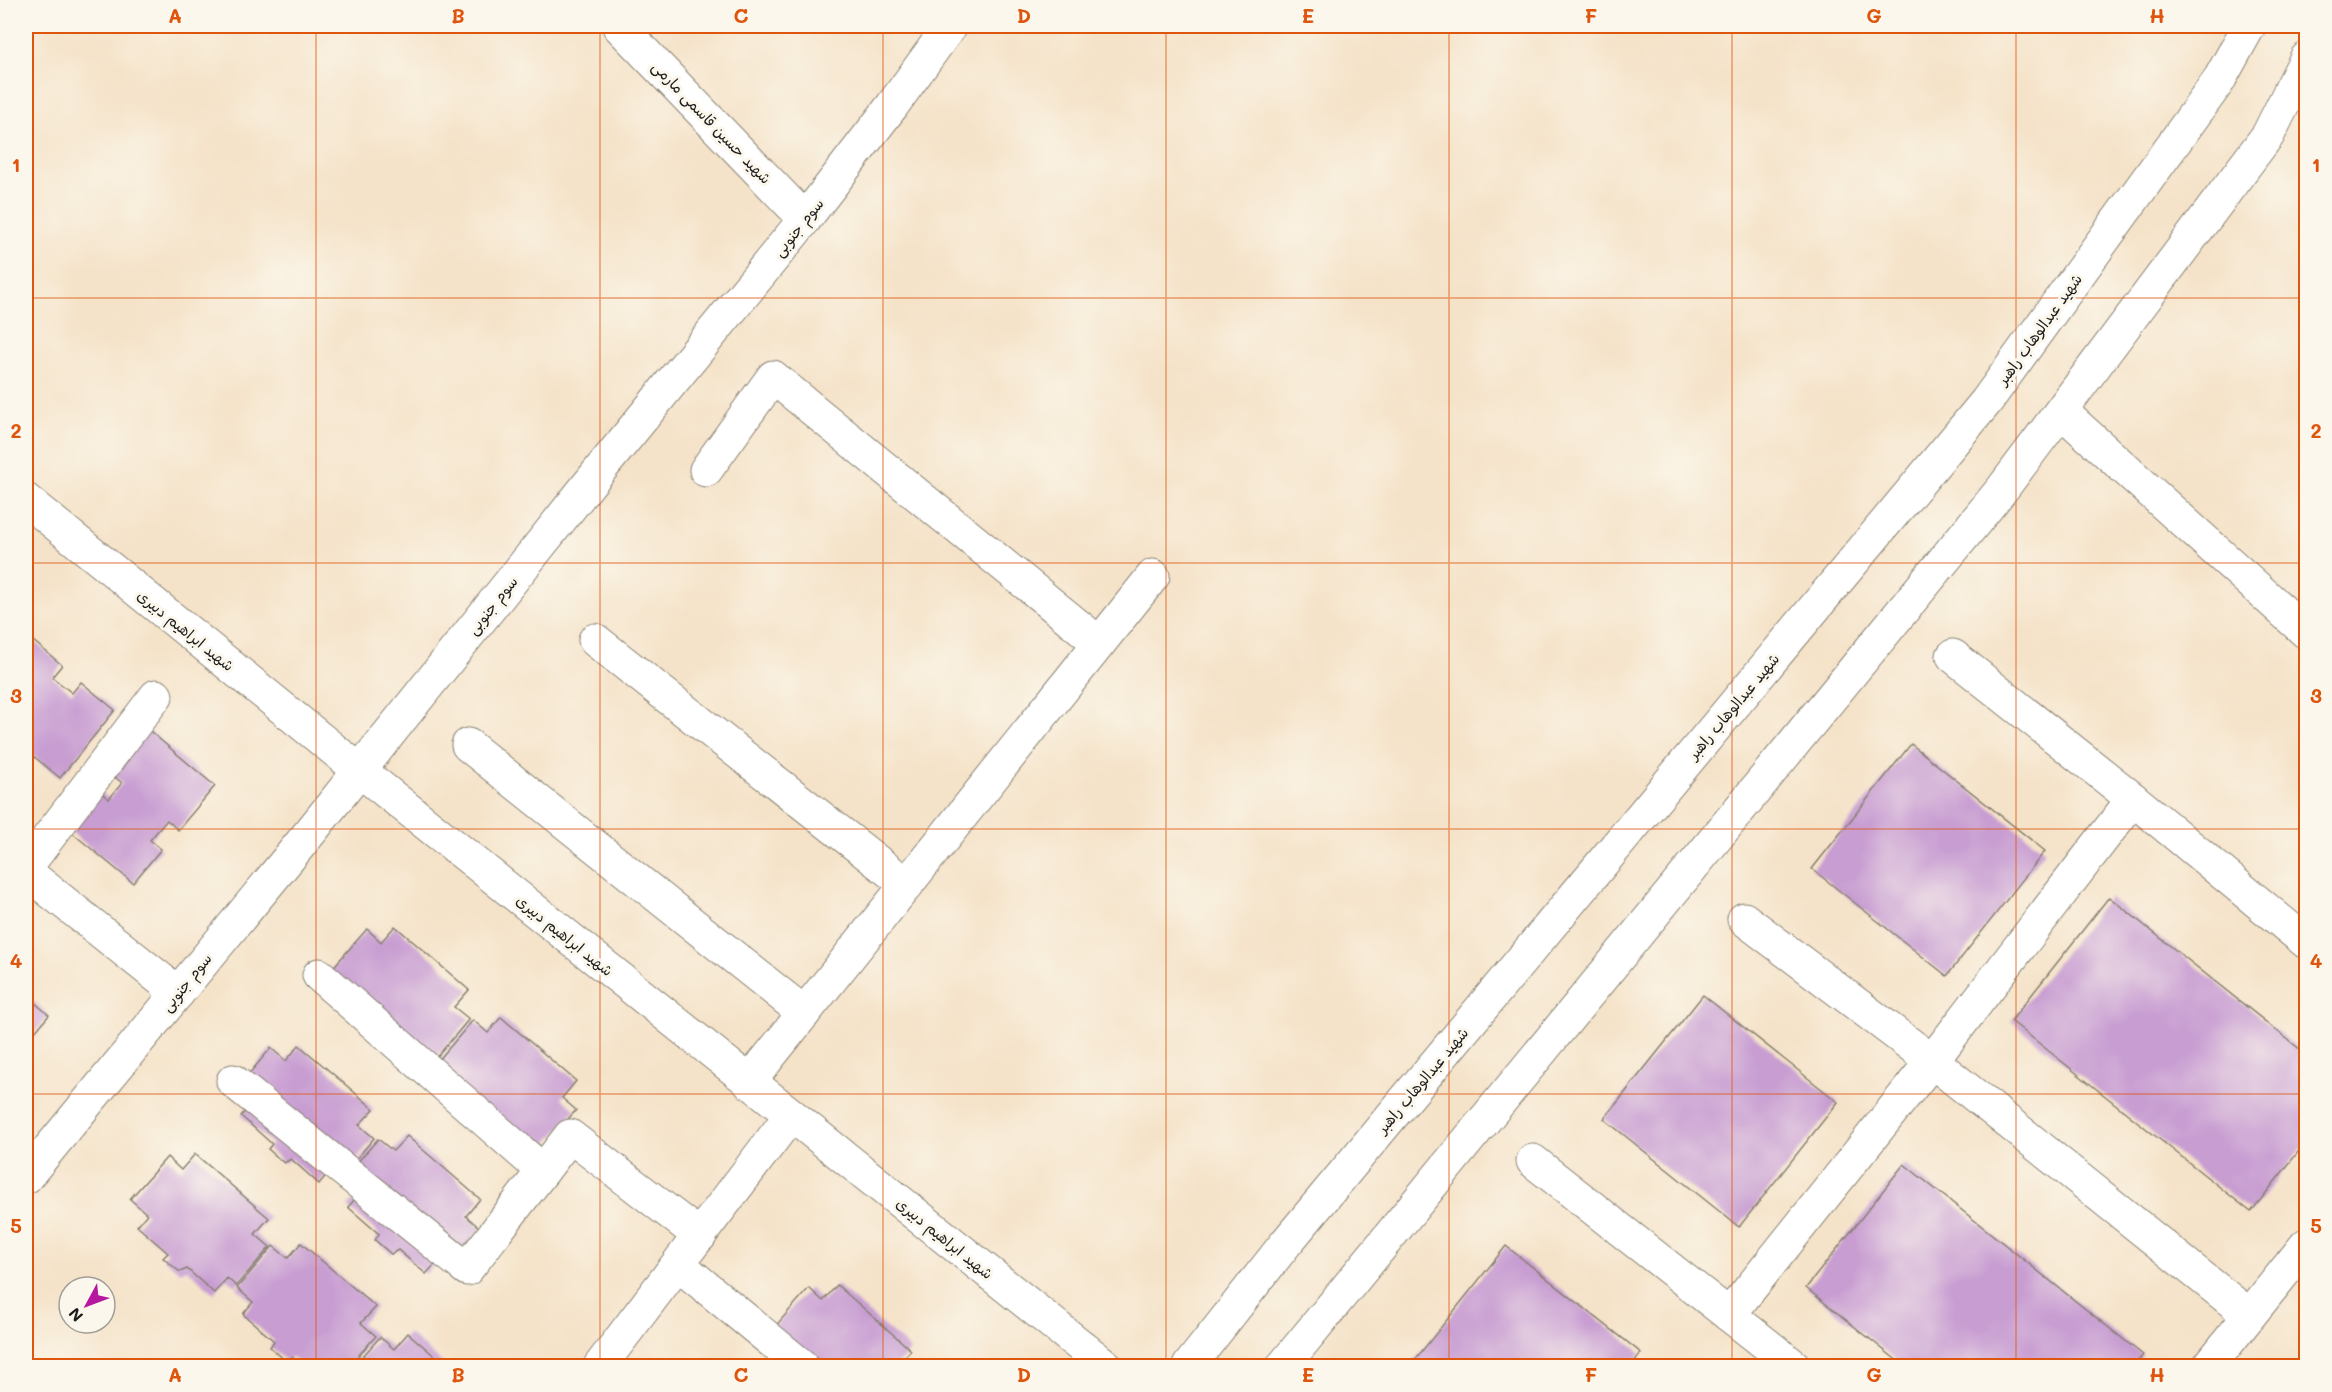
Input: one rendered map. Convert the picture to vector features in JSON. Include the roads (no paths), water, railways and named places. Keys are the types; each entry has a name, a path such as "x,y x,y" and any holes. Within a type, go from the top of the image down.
{"street":[{"name":"شهید حسین قاسمی مارمی","path":"619,26 805,219"},
{"name":"سوم جنوبی","path":"26,1178 805,219 950,26"},
{"name":"شهید عبدالوهاب راهبر","path":"1190,1366 1286,1243 1986,402 2218,82 2249,26"},
{"path":"1283,1366 1996,497 2268,135 2307,59"},
{"path":"706,470 773,377 1099,643"},
{"path":"2061,411 2307,632"},
{"name":"شهید ابراهیم دبیری","path":"26,500 359,770 1106,1366"},
{"path":"749,1082 1153,576"},
{"path":"595,640 907,885"},
{"path":"1953,656 2307,942"},
{"path":"156,696 26,870 178,993"},
{"path":"468,745 804,1013"},
{"path":"1730,1314 1932,1061 2133,800"},
{"path":"1744,919 1932,1061 2249,1315"},
{"path":"319,975 543,1171"},
{"path":"233,1081 467,1269 570,1136 699,1236"},
{"path":"600,1366 791,1115"},
{"path":"1533,1161 1794,1366"},
{"path":"2209,1366 2307,1245"},
{"path":"678,1264 802,1366"}]}
